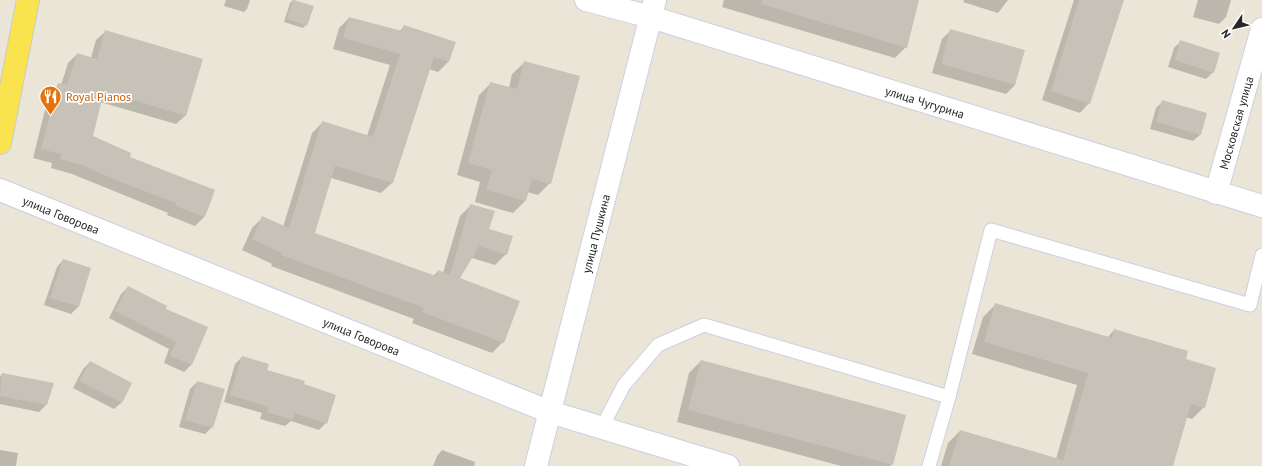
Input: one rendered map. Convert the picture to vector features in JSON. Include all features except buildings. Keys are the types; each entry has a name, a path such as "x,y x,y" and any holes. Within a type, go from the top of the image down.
{"main road":[{"path":"0,143 28,0"}],"street":[{"name":"улица Чугурина","path":"586,0 653,8 1216,193 1262,206"},
{"name":"улица Пушкина","path":"536,466 653,8"},
{"name":"Московская улица","path":"1216,193 1262,29"},
{"name":"улица Говорова","path":"0,190 550,412 728,466"}],"lane":[{"path":"929,466 949,397 990,230 1250,305 1262,255"},
{"path":"602,427 624,385 658,345 704,326 949,397"}],"place":[{"name":"Royal Pianos","path":"50,116"}]}
